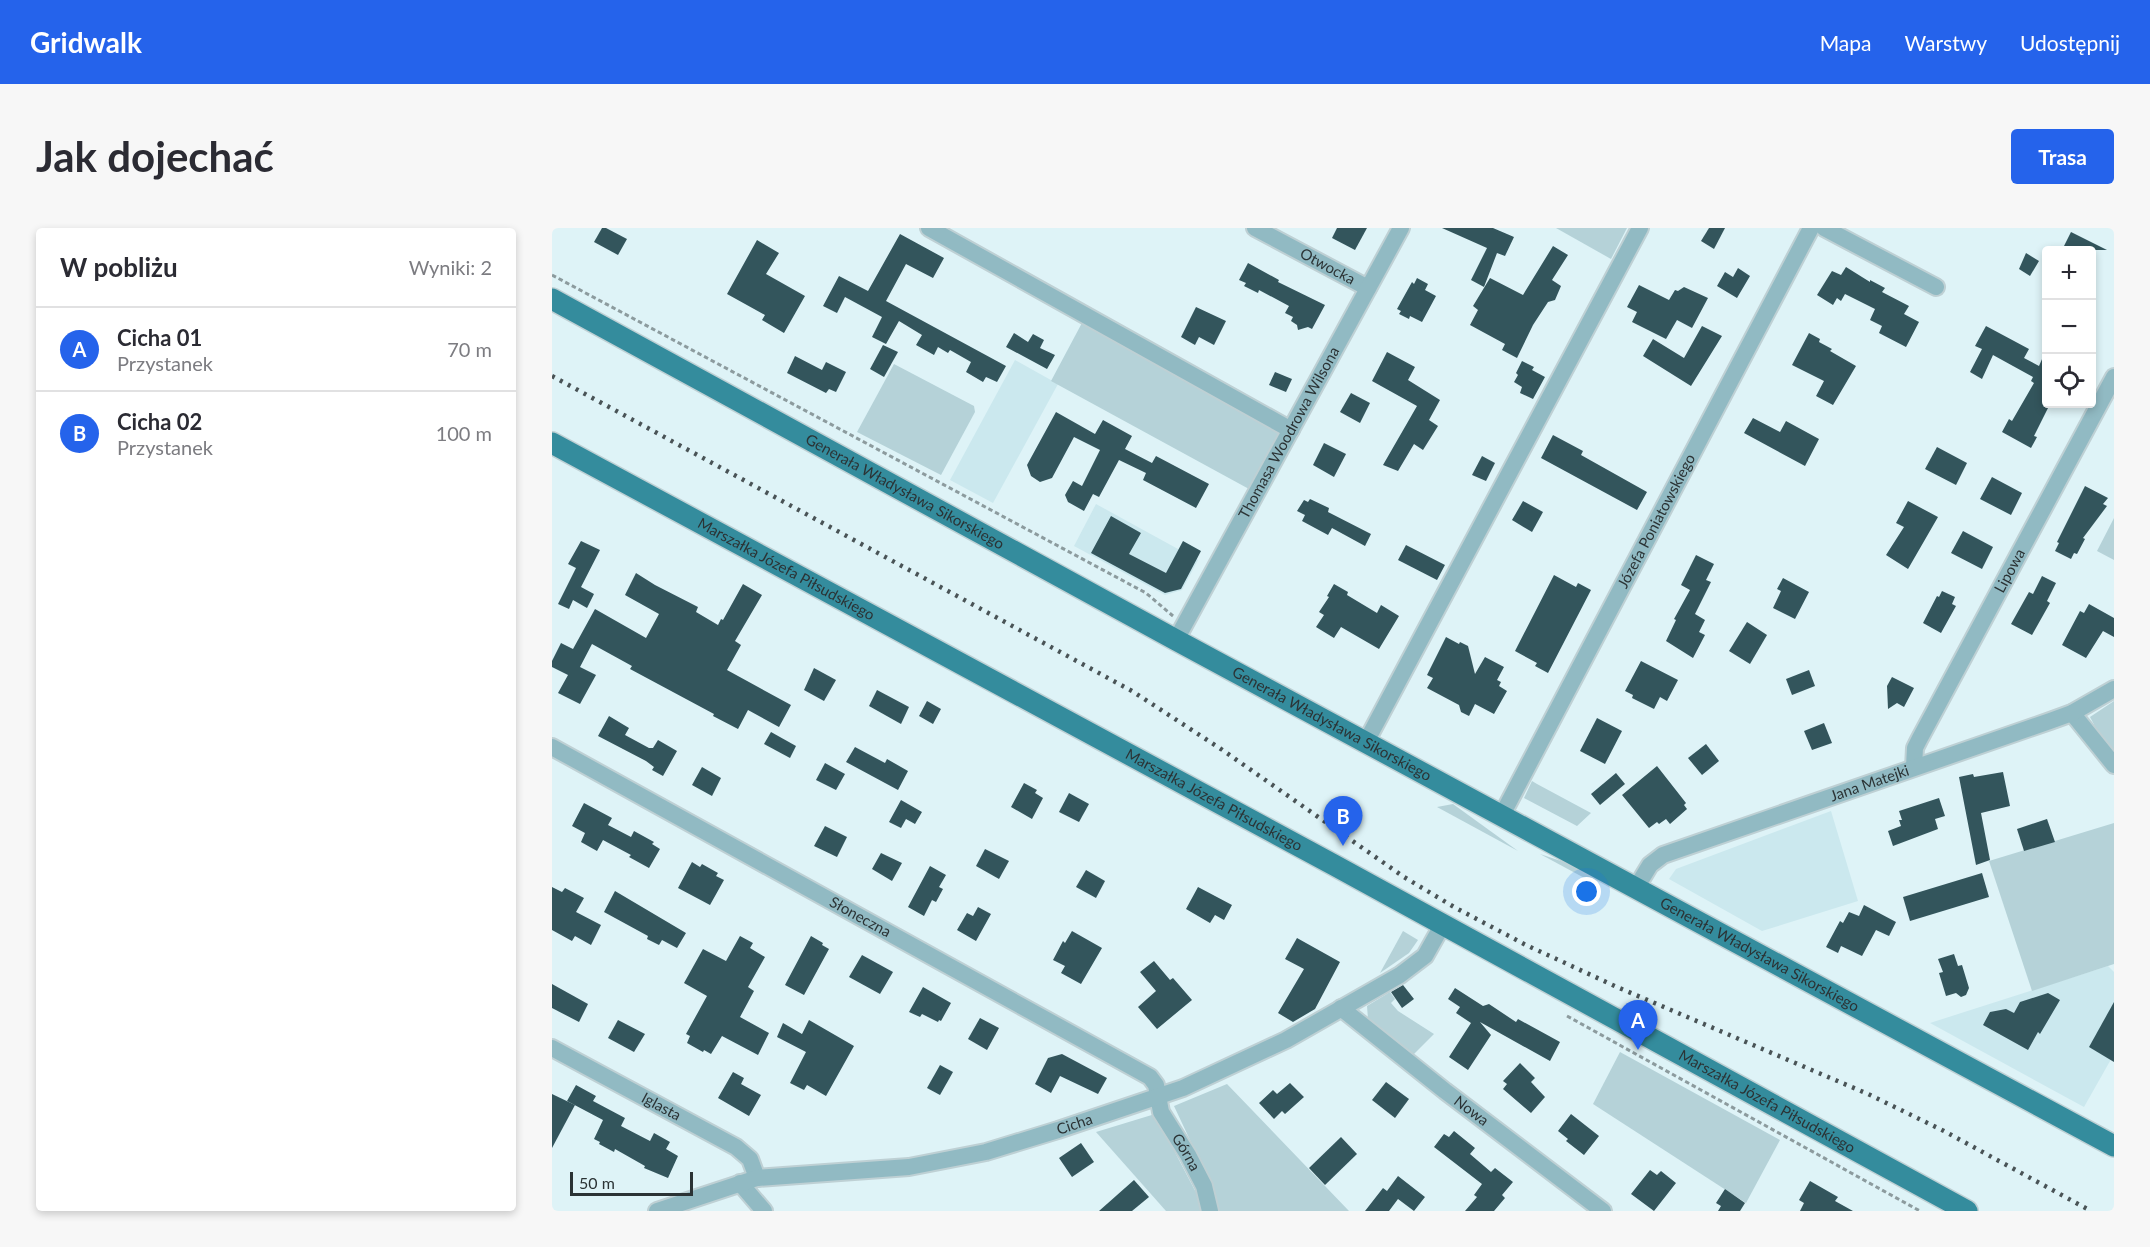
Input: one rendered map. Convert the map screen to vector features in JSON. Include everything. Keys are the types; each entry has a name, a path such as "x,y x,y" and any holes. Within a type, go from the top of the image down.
{"main road":[{"name":"Generała Władysława Sikorskiego","path":"552,299 1181,631 1366,742 2114,1146"},
{"name":"Marszałka Józefa Piłsudskiego","path":"552,443 1443,924 1967,1211"}],"street":[{"path":"929,228 1291,430"},
{"name":"Otwocka","path":"1255,228 1368,288"},
{"name":"Thomasa Woodrowa Wilsona","path":"1181,631 1401,228"},
{"path":"1366,742 1640,228"},
{"name":"Józefa Poniatowskiego","path":"1502,815 1811,228"},
{"path":"1824,228 1936,287"},
{"name":"Lipowa","path":"1914,767 1915,748 1919,740 2114,377"},
{"name":"Jana Matejki","path":"1636,888 1650,865 1663,855 2072,713 2114,689"},
{"path":"2072,713 2114,765"},
{"name":"Słoneczna","path":"552,747 1150,1077 1156,1085 1158,1097"},
{"name":"Cicha","path":"657,1211 757,1178 909,1167 986,1152 1158,1097 1258,1054 1412,967 1425,956 1443,924"},
{"name":"Nowa","path":"1341,1008 1445,1091 1603,1211"},
{"name":"Iglasta","path":"552,1048 736,1147 750,1159 757,1178"},
{"name":"Górna","path":"1158,1097 1161,1112 1204,1186 1210,1211"},
{"path":"740,1183 764,1211"}],"path":[{"path":"552,275 1146,593 1173,615 1181,631"},
{"path":"1560,1012 1920,1211"}],"shaded area":[{"path":"1556,228 1627,228 1611,259"},
{"path":"1083,321 1282,429 1249,489 1051,381"},
{"path":"1015,360 1058,384 993,503 950,480"},
{"path":"894,364 974,406 975,412 941,475 857,432"},
{"path":"1096,504 1198,560 1182,590 1165,595 1074,546"},
{"path":"2114,518 2114,560 2097,551"},
{"path":"2114,701 2114,754 2101,738 2090,717"},
{"path":"1532,781 1591,813 1577,826 1524,798"},
{"path":"1453,804 1518,851 1437,807"},
{"path":"1831,811 1858,901 1762,931 1669,879 1676,869"},
{"path":"2114,823 2114,964 2032,991 1989,861"},
{"path":"1540,854 1579,867 1594,876 1590,881"},
{"path":"1403,931 1418,940 1409,953 1380,973"},
{"path":"2108,966 2114,972 2114,1054 2084,1107 1930,1023"},
{"path":"1390,992 1395,999 1391,1003 1398,1011 1434,1034 1413,1055 1368,1019 1367,1006"},
{"path":"1620,1052 1780,1140 1746,1203 1593,1104"},
{"path":"1227,1084 1349,1211 1218,1211 1212,1187 1174,1106"},
{"path":"1155,1114 1202,1204 1203,1211 1166,1211 1096,1132"}],"building":[{"path":"602,228 627,239 618,255 594,242"},
{"path":"1337,228 1367,228 1355,250 1332,238"},
{"path":"1442,228 1493,228 1514,237 1505,256 1497,253 1484,287 1471,280 1487,248"},
{"path":"1709,228 1725,228 1714,249 1701,241"},
{"path":"2071,232 2107,250 2096,250 2096,246 2064,246"},
{"path":"900,234 944,258 933,278 906,264 886,301 1006,366 997,382 986,377 983,382 966,372 971,362 950,350 948,353 938,347 934,355 916,345 922,335 899,321 886,344 872,337 882,317 845,297 837,313 823,306 839,276 868,291"},
{"path":"757,240 779,253 766,274 805,296 784,333 762,320 765,315 727,294"},
{"path":"1553,246 1568,255 1552,280 1561,286 1555,300 1548,302 1533,325 1517,358 1502,350 1505,344 1470,325 1478,310 1473,306 1490,278 1523,295"},
{"path":"2026,253 2039,261 2030,276 2019,269"},
{"path":"1248,263 1279,280 1278,282 1325,305 1312,329 1308,327 1298,330 1297,325 1291,321 1293,317 1285,313 1289,306 1259,290 1258,293 1244,286 1246,283 1239,280"},
{"path":"1846,267 1870,282 1870,280 1885,288 1882,292 1909,306 1904,314 1919,322 1906,347 1879,333 1882,326 1870,320 1875,309 1845,294 1841,301 1837,298 1833,305 1817,295 1832,271 1841,275"},
{"path":"1738,268 1750,276 1737,298 1717,286 1725,272 1733,277"},
{"path":"1417,278 1428,284 1425,290 1436,296 1422,322 1399,314 1401,311 1397,309 1412,282 1414,284"},
{"path":"1639,285 1669,300 1675,290 1678,291 1684,287 1708,298 1692,328 1677,320 1666,339 1632,322 1637,312 1627,307"},
{"path":"1196,307 1226,321 1214,345 1199,337 1195,345 1181,337"},
{"path":"1702,326 1722,336 1691,386 1643,356 1653,339 1684,358"},
{"path":"1986,326 2029,349 2024,358 2039,366 2042,359 2042,408 2048,408 2034,436 2037,437 2031,448 2002,432 2009,419 2012,421 2034,383 2031,381 2033,377 1993,355 1982,379 1970,372 1982,349 1975,346"},
{"path":"1014,333 1028,342 1033,334 1044,340 1040,348 1055,355 1047,369 1006,347"},
{"path":"1809,333 1832,349 1830,351 1856,366 1833,405 1816,396 1824,381 1792,365"},
{"path":"883,345 898,352 884,377 870,369"},
{"path":"1387,352 1415,367 1408,380 1440,400 1429,420 1438,426 1423,450 1414,444 1398,471 1383,465 1417,406 1372,381"},
{"path":"795,356 822,370 826,362 846,372 836,392 829,389 826,393 787,373"},
{"path":"1522,361 1534,367 1532,370 1545,377 1533,399 1520,393 1522,387 1514,382"},
{"path":"1275,372 1292,379 1286,392 1269,385"},
{"path":"1351,393 1370,403 1360,423 1340,412"},
{"path":"1056,412 1095,434 1103,420 1132,436 1125,449 1152,463 1156,456 1209,484 1196,508 1143,480 1146,473 1119,460 1099,497 1093,494 1084,511 1068,502 1065,495 1073,481 1082,486 1100,450 1074,437 1052,478 1040,482 1031,476 1027,465"},
{"path":"1753,418 1780,432 1786,421 1819,439 1805,466 1744,433"},
{"path":"1553,435 1583,451 1581,455 1647,492 1637,510 1541,458"},
{"path":"1324,443 1346,454 1334,477 1313,465"},
{"path":"1937,447 1967,463 1956,485 1925,469"},
{"path":"1482,456 1495,463 1486,481 1472,475"},
{"path":"1992,477 2022,493 2011,515 1980,499"},
{"path":"2085,486 2108,498 2103,504 2107,506 2083,538 2085,539 2077,554 2074,553 2071,559 2055,551 2059,543 2057,542"},
{"path":"1310,499 1329,508 1328,512 1371,534 1365,546 1332,528 1328,535 1302,521 1305,515 1297,511 1304,500 1308,502"},
{"path":"1523,501 1543,512 1532,532 1512,520"},
{"path":"1908,501 1938,517 1908,569 1886,555 1904,527 1896,523"},
{"path":"1111,516 1141,533 1129,554 1166,573 1183,541 1201,551 1181,589 1165,593 1091,553"},
{"path":"1963,531 1993,547 1982,569 1951,553"},
{"path":"581,541 600,550 581,587 594,594 587,608 573,600 569,609 558,604 576,568 568,564"},
{"path":"1406,545 1445,565 1437,580 1398,560"},
{"path":"1696,555 1714,564 1706,580 1711,582 1695,614 1705,620 1699,632 1705,635 1693,658 1666,641 1676,620 1674,619 1690,590 1681,585"},
{"path":"636,573 698,607 696,612 718,625 743,584 762,595 735,641 741,645 727,670 791,705 779,727 748,710 738,729 630,669 632,666 592,644 580,667 596,675 580,704 558,693 568,675 552,667 552,661 561,643 573,649 595,609 646,638 659,614 625,595"},
{"path":"1554,575 1576,587 1578,583 1591,590 1548,673 1535,666 1537,663 1515,651"},
{"path":"2042,576 2056,583 2047,601 2050,603 2032,635 2011,624 2029,592 2033,594"},
{"path":"1783,578 1809,592 1795,619 1773,608 1781,591 1777,589"},
{"path":"1334,584 1348,592 1347,595 1377,613 1381,605 1399,616 1379,649 1341,627 1334,638 1316,627 1324,615 1319,612"},
{"path":"1942,591 1955,597 1952,604 1956,606 1941,633 1923,623"},
{"path":"2089,604 2114,618 2114,637 2103,631 2086,658 2062,645 2080,611 2084,613"},
{"path":"1747,622 1767,635 1750,664 1729,651"},
{"path":"1446,637 1468,646 1475,674 1485,657 1504,667 1497,680 1501,682 1499,686 1507,691 1494,714 1475,704 1469,716 1461,712 1459,705 1427,688 1433,678 1427,675"},
{"path":"1641,661 1678,680 1667,701 1660,697 1654,709 1632,698 1633,695 1625,691"},
{"path":"814,668 836,680 824,701 804,690"},
{"path":"1809,670 1815,686 1792,695 1786,679"},
{"path":"1892,677 1914,688 1904,707 1897,703 1888,709 1887,686"},
{"path":"877,690 909,707 901,724 869,706"},
{"path":"927,701 941,709 933,724 919,716"},
{"path":"609,716 629,728 625,735 649,748 653,748 658,740 677,751 663,776 652,770 654,767 646,761 598,736"},
{"path":"1597,718 1622,731 1605,764 1580,751"},
{"path":"1824,723 1832,743 1812,750 1804,731"},
{"path":"771,732 796,746 790,758 764,744"},
{"path":"1706,744 1719,761 1702,775 1688,758"},
{"path":"855,747 885,763 887,759 908,771 898,790 846,762"},
{"path":"825,763 845,774 836,790 816,780"},
{"path":"1657,766 1686,803 1684,805 1687,809 1670,824 1666,819 1649,828 1622,795"},
{"path":"702,767 721,778 712,796 692,785"},
{"path":"2003,772 2010,806 1981,813 1990,860 1976,865 1959,777"},
{"path":"1616,773 1625,784 1600,805 1591,794"},
{"path":"1024,783 1037,790 1035,793 1043,798 1032,819 1011,807"},
{"path":"1069,793 1089,804 1079,822 1059,812"},
{"path":"1939,798 1945,816 1935,819 1938,829 1893,846 1888,831 1901,826 1899,811"},
{"path":"901,800 922,812 915,824 906,819 901,828 889,822"},
{"path":"584,803 612,818 608,825 631,837 634,831 654,842 652,844 660,849 649,868 603,840 597,851 581,842 585,833 572,826"},
{"path":"2047,819 2055,842 2024,851 2017,829"},
{"path":"825,826 847,837 837,857 814,846"},
{"path":"985,849 1009,861 999,879 976,866"},
{"path":"881,853 902,863 892,881 872,869"},
{"path":"692,862 700,867 702,864 718,873 716,876 724,880 710,905 678,888"},
{"path":"930,866 946,875 939,887 943,889 936,902 932,900 924,916 908,907"},
{"path":"1086,870 1105,881 1096,898 1076,887"},
{"path":"1982,873 1989,897 1910,921 1903,897"},
{"path":"552,887 562,892 565,888 584,898 576,912 601,925 591,945 575,936 572,941 552,930"},
{"path":"1198,887 1232,905 1224,920 1215,915 1210,923 1186,909"},
{"path":"615,891 686,933 677,948 662,940 659,945 647,939 648,936 604,912"},
{"path":"1864,905 1896,922 1889,936 1876,930 1862,956 1841,946 1838,953 1826,947 1840,921 1843,923 1849,912 1859,916"},
{"path":"978,907 991,914 976,941 957,930 967,913 973,916"},
{"path":"1072,931 1102,948 1081,984 1061,973 1065,966 1053,960 1063,941 1065,943"},
{"path":"740,936 753,943 750,948 765,957 748,987 754,991 740,1017 769,1033 758,1055 722,1036 711,1054 704,1050 703,1052 687,1043 690,1036 686,1034 707,996 684,983 703,949 726,961"},
{"path":"811,936 829,949 804,995 785,985"},
{"path":"1297,938 1340,962 1315,1009 1293,1022 1278,1013 1304,969 1285,959"},
{"path":"1954,954 1958,966 1962,965 1969,988 1966,995 1961,997 1956,993 1946,996 1939,973 1943,972 1938,959"},
{"path":"862,955 893,972 880,994 849,977"},
{"path":"1154,961 1192,1000 1157,1029 1138,1007 1156,991 1140,972"},
{"path":"552,984 588,1004 579,1022 552,1008"},
{"path":"1403,985 1414,999 1402,1008 1391,992"},
{"path":"923,987 951,1003 941,1021 938,1022 922,1014 920,1017 909,1012"},
{"path":"1455,988 1483,1006 1489,1004 1516,1022 1518,1019 1560,1042 1550,1061 1480,1022 1491,1035 1468,1070 1449,1057 1471,1023 1456,1013 1460,1007 1448,999"},
{"path":"2048,993 2060,1000 2028,1050 1983,1025 1990,1012 2006,1009 2014,1013 2020,1002"},
{"path":"2114,1002 2114,1062 2089,1047"},
{"path":"980,1018 999,1028 987,1050 968,1039"},
{"path":"618,1020 645,1034 634,1052 608,1038"},
{"path":"809,1020 854,1046 826,1096 807,1085 804,1090 790,1083 806,1052 777,1037 783,1023 802,1034"},
{"path":"1062,1054 1107,1078 1098,1094 1060,1076 1051,1093 1035,1084 1048,1058"},
{"path":"1520,1063 1535,1078 1531,1082 1545,1097 1531,1113 1503,1089 1507,1084 1503,1081"},
{"path":"940,1065 953,1072 940,1095 927,1088"},
{"path":"733,1072 744,1078 741,1084 761,1095 749,1116 718,1098"},
{"path":"1386,1082 1409,1099 1395,1118 1372,1100"},
{"path":"1290,1083 1304,1097 1285,1114 1282,1111 1274,1119 1259,1103 1273,1090 1277,1094"},
{"path":"576,1085 596,1096 593,1101 625,1118 621,1126 650,1141 654,1133 670,1142 666,1149 678,1156 668,1178 644,1168 645,1166 615,1149 614,1152 594,1139 603,1120 567,1101"},
{"path":"552,1094 575,1105 552,1148"},
{"path":"1571,1114 1599,1136 1584,1155 1566,1141 1568,1139 1558,1131"},
{"path":"1454,1131 1475,1148 1470,1154 1491,1172 1495,1168 1513,1182 1502,1195 1505,1198 1494,1211 1465,1211 1477,1197 1474,1195 1482,1184 1434,1147 1444,1134 1449,1137"},
{"path":"1341,1137 1357,1154 1325,1185 1309,1168"},
{"path":"1081,1143 1094,1162 1072,1177 1059,1158"},
{"path":"1650,1170 1657,1175 1661,1171 1676,1183 1654,1211 1631,1194"},
{"path":"1398,1176 1425,1197 1414,1211 1398,1199 1389,1211 1365,1211 1383,1188 1387,1191"},
{"path":"1134,1180 1149,1197 1132,1211 1099,1211"},
{"path":"1810,1181 1838,1197 1835,1201 1853,1211 1800,1211 1804,1203 1799,1200"},
{"path":"1725,1189 1745,1203 1740,1211 1718,1211 1721,1206 1716,1203"}],"railway":[{"path":"552,376 1132,691 1221,749 1404,877 1454,907 1526,945 1617,987 1868,1094 1944,1131 2091,1211"}],"place":[{"name":"Cicha 02","path":"1343,846"},
{"name":"Cicha 01","path":"1638,1050"}]}
